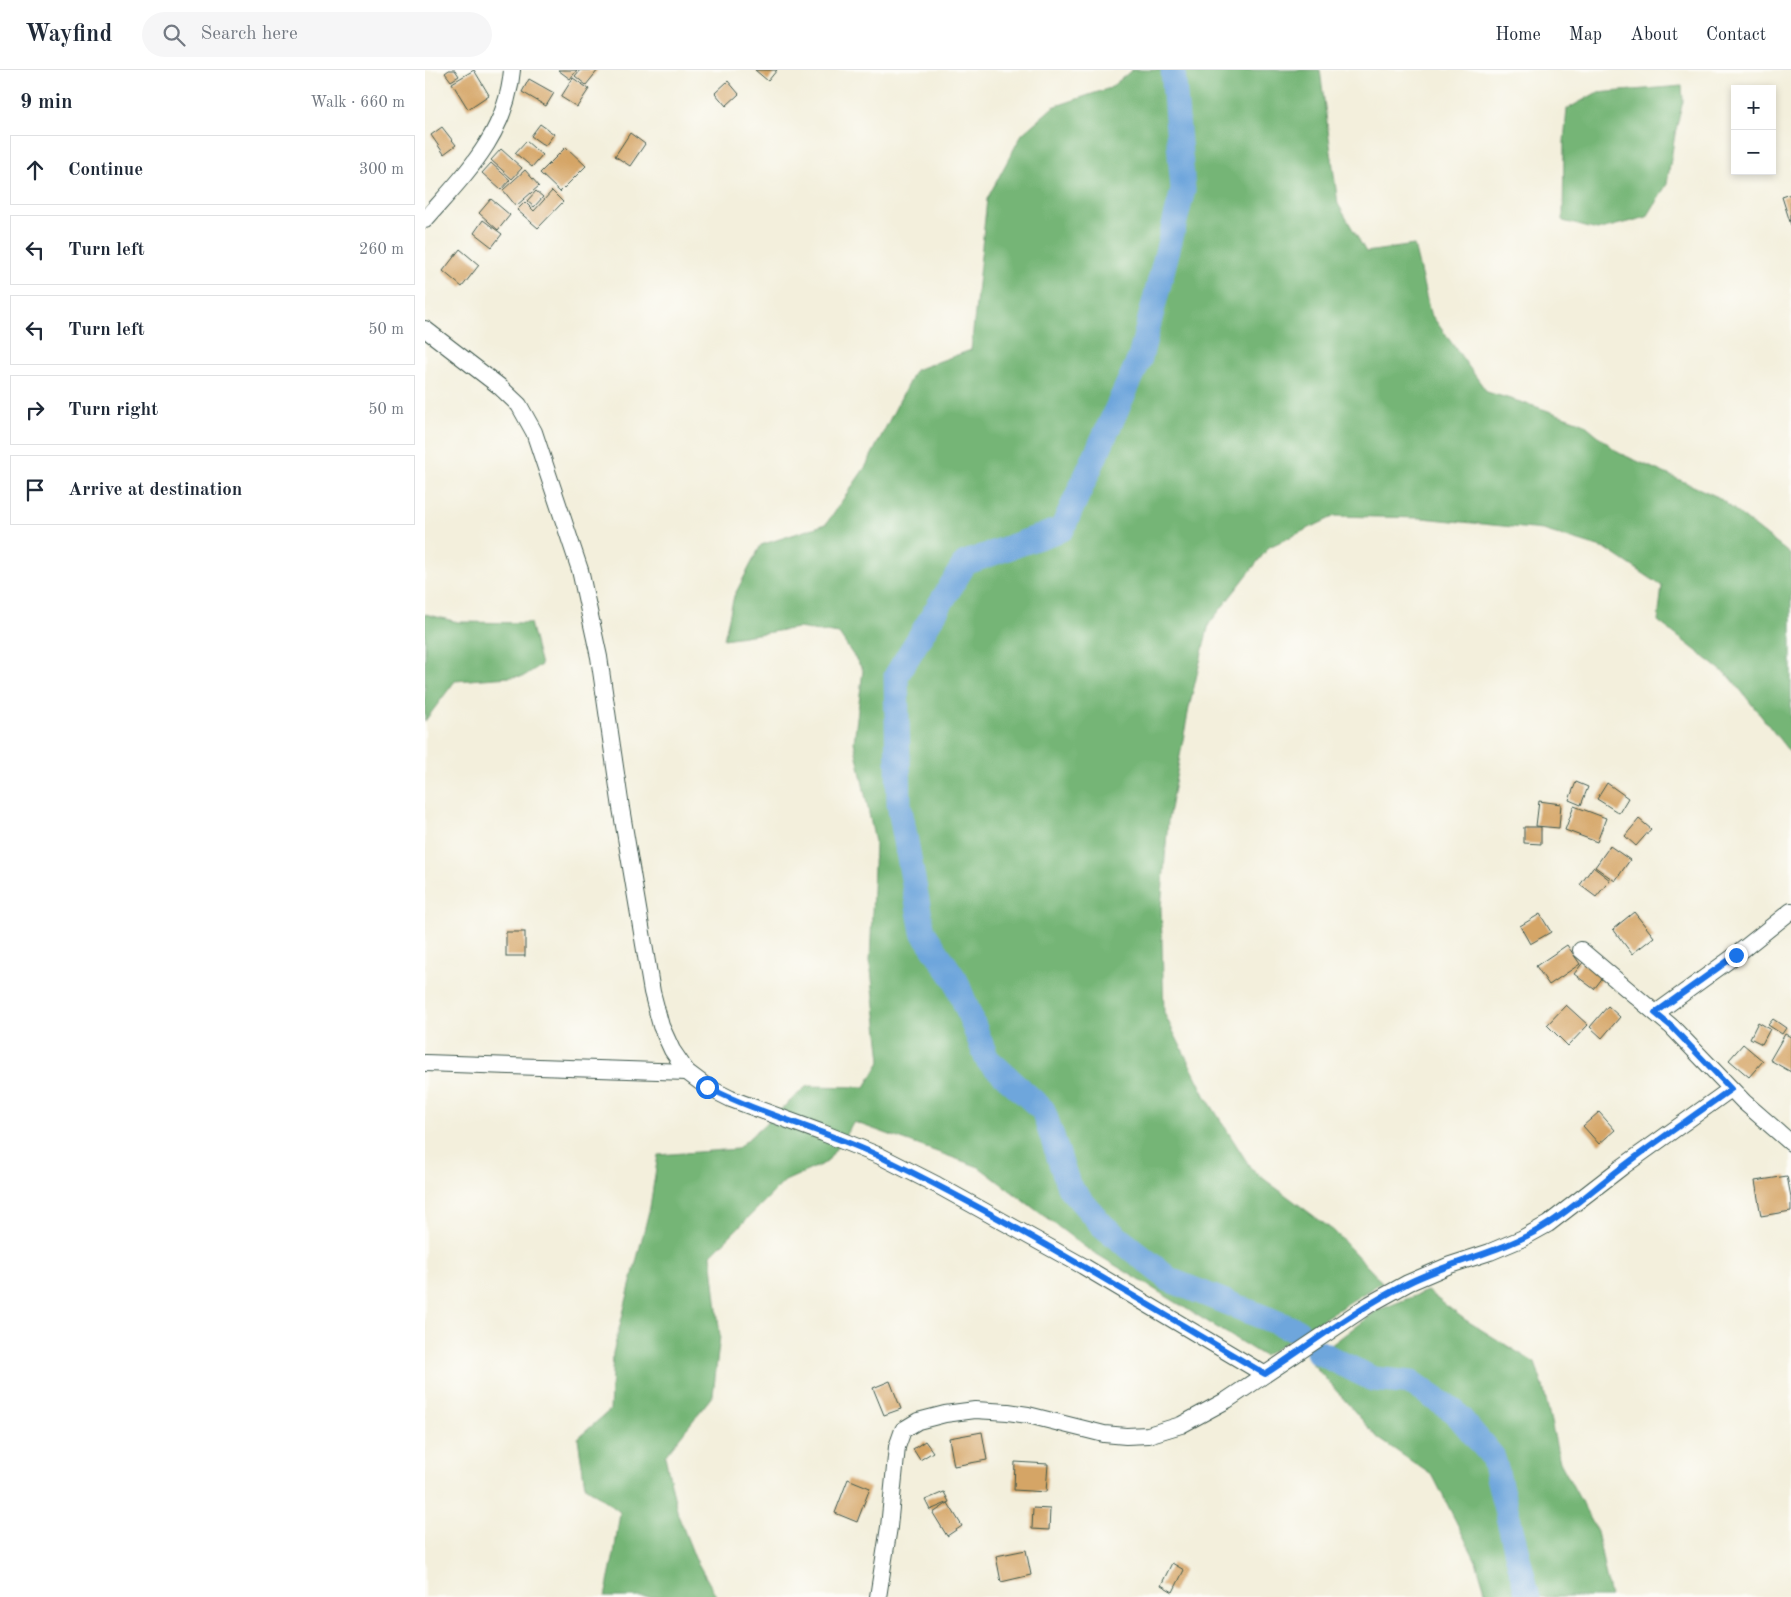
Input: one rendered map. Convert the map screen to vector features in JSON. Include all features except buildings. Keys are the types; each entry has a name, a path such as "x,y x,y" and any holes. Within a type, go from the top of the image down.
{"street":[{"path":"425,220 477,161 496,131 507,102 512,70"},
{"path":"425,328 499,386 519,405 534,432 580,570 599,657 621,808 652,992 661,1026 672,1050 687,1072 707,1087 731,1099 872,1153 937,1185 1083,1266 1265,1374"},
{"path":"1655,1013 1736,955 1791,911"},
{"path":"1581,950 1672,1027 1731,1089 1791,1143"},
{"path":"425,1063 687,1072"},
{"path":"878,1597 889,1526 897,1447 903,1430 918,1421 945,1414 975,1410 1028,1415 1104,1434 1127,1436 1148,1435 1181,1425 1227,1400 1370,1304 1409,1283 1450,1265 1490,1252 1521,1239 1549,1224 1731,1089"}],"green space":[{"path":"1132,70 1320,70 1338,204 1366,252 1414,245 1430,313 1487,392 1583,423 1619,453 1718,497 1791,555 1791,754 1731,678 1658,621 1662,586 1608,550 1543,530 1422,518 1335,516 1269,547 1209,624 1189,708 1168,820 1161,908 1164,1013 1206,1097 1252,1170 1334,1231 1382,1282 1264,1356 1085,1247 979,1167 854,1122 827,1162 785,1181 711,1255 720,1336 713,1395 665,1456 678,1515 695,1558 717,1597 605,1597 620,1512 585,1486 578,1438 610,1410 613,1353 650,1207 658,1155 737,1149 807,1086 865,1087 881,1060 870,961 875,842 854,742 863,670 839,634 798,628 724,639 734,596 761,545 826,524 866,466 915,370 971,350 987,199 1022,134 1053,107 1110,88"},
{"path":"1682,86 1683,101 1675,134 1667,184 1647,217 1597,230 1563,221 1564,142 1567,109 1596,93"},
{"path":"425,614 458,622 530,623 541,665 524,676 455,681 425,721"},
{"path":"1427,1291 1464,1319 1535,1363 1543,1386 1560,1462 1597,1531 1610,1597 1487,1597 1476,1561 1433,1476 1378,1438 1310,1361 1376,1311"}],"waterway":[{"path":"1173,70 1183,190 1140,358 1062,529 965,563 896,676 899,804 923,932 956,981 987,1059 1043,1110 1069,1187 1103,1226 1170,1280 1298,1331"},
{"path":"1318,1352 1373,1379 1412,1383 1455,1412 1493,1457 1528,1597"}],"route":[{"path":"707,1087 731,1099 880,1156 937,1185 1083,1266 1265,1374 1370,1304 1409,1283 1450,1265 1490,1252 1521,1239 1549,1224 1731,1089 1672,1027 1655,1013 1736,955"}]}
